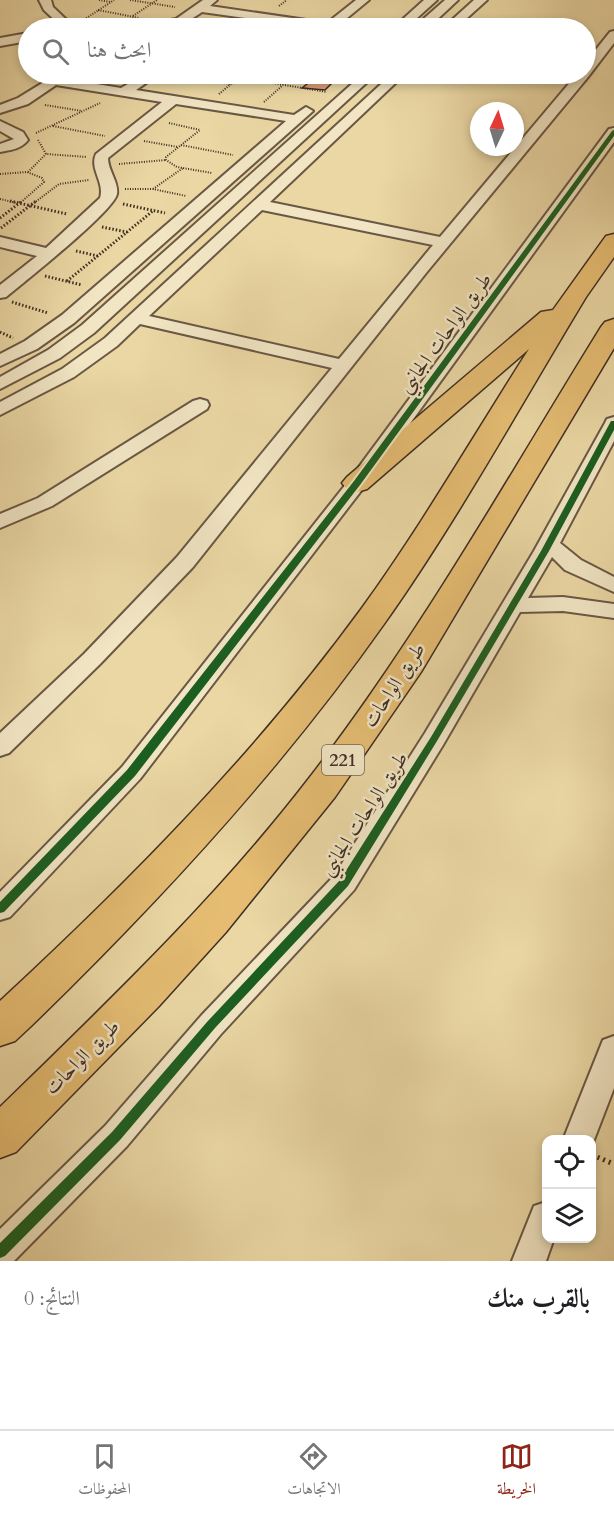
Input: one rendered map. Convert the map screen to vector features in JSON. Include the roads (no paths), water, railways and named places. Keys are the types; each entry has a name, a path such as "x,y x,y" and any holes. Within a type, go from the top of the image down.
{"highway":[{"path":"0,1028 32,999 179,849 234,790 314,697 406,568 574,296 614,241"},
{"path":"357,483 574,296"},
{"name":"طريق الواحات","path":"0,1137 174,962 271,852 322,788 405,672 614,327"}],"street":[{"path":"45,0 48,8 63,18"},
{"path":"184,18 212,0"},
{"path":"341,18 363,0"},
{"path":"410,18 431,0"},
{"path":"431,18 452,0"},
{"path":"460,18 481,0"},
{"path":"59,2 71,18"},
{"path":"333,8 349,11"},
{"path":"198,9 260,18"},
{"path":"596,57 614,35"},
{"path":"0,42 18,39"},
{"path":"0,103 39,84"},
{"path":"0,109 23,101 45,84"},
{"path":"90,84 123,92 296,119"},
{"path":"123,92 136,84"},
{"path":"0,362 31,345 68,319 336,84"},
{"path":"0,384 34,366 72,341 359,84"},
{"path":"0,409 43,388 91,357 388,84"},
{"path":"0,747 92,659 185,562 343,365 574,84"},
{"path":"6,297 27,271 89,219 108,190 100,161 173,100"},
{"path":"0,125 21,138 15,145 0,148"},
{"name":"طريق الواحات الجانبي","path":"0,909 131,773 357,483 614,132"},
{"path":"257,204 444,242"},
{"path":"182,219 201,226"},
{"path":"0,242 49,254"},
{"path":"136,318 343,365"},
{"path":"0,522 26,512 200,405"},
{"name":"طريق الواحات الجانبي","path":"0,1252 116,1136 211,1025 344,883 434,739 549,544 614,423"},
{"path":"0,539 26,512"},
{"path":"549,544 573,565 614,585"},
{"path":"513,605 563,604 614,611"},
{"path":"580,1135 614,1050"},
{"path":"529,1261 542,1227"}]}
